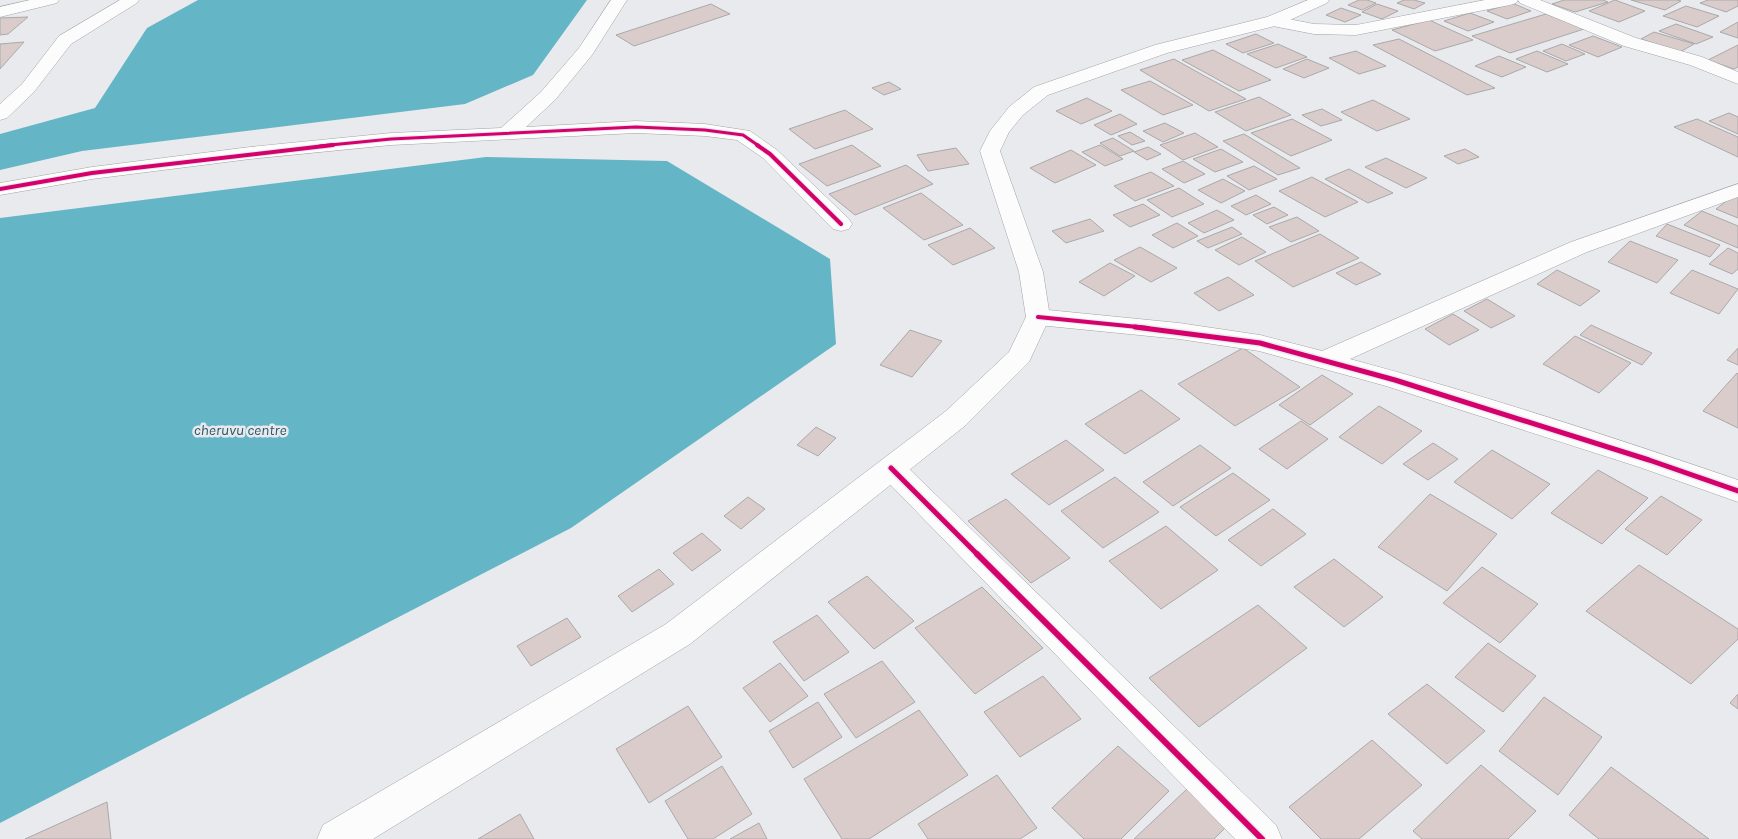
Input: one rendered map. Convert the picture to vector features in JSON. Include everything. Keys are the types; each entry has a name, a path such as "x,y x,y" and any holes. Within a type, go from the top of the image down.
{"street":[{"path":"0,12 52,0"},
{"path":"0,114 28,88 66,40 131,0"},
{"path":"507,133 548,96 586,51 619,0"},
{"path":"337,839 678,634 956,418 1020,356 1038,318 1032,272 990,151 1000,131 1016,111 1041,91 1161,49 1273,21 1321,0"},
{"path":"1273,21 1314,29 1356,30 1510,0"},
{"path":"1526,0 1630,42 1696,61 1738,79"},
{"path":"0,188 92,172 250,153 391,139 636,127 705,130 744,135 770,154 841,224"},
{"path":"1323,361 1578,247 1738,190"},
{"path":"1038,318 1179,331 1260,343 1442,395 1649,460 1738,491"},
{"path":"891,468 1262,839"}],"water":[{"path":"198,0 587,0 533,75 465,104 82,151 0,170 0,134 95,108 147,28"},
{"name":"cheruvu centre","path":"486,157 667,161 830,259 836,344 571,528 0,823 0,218"}],"building":[{"path":"1359,0 1376,3 1362,10 1348,5"},
{"path":"1404,0 1425,3 1414,9 1397,3"},
{"path":"1564,0 1603,0 1608,2 1575,12 1552,4"},
{"path":"1615,0 1645,11 1619,22 1589,11"},
{"path":"1631,0 1677,0 1681,1 1665,10"},
{"path":"1708,0 1738,0 1738,6 1726,12 1700,3"},
{"path":"1512,3 1531,11 1507,19 1487,11"},
{"path":"711,4 730,14 634,46 616,35"},
{"path":"1377,4 1398,11 1382,19 1362,12"},
{"path":"1686,6 1719,16 1697,27 1663,16"},
{"path":"1341,8 1361,15 1345,22 1326,15"},
{"path":"1470,13 1494,22 1468,31 1444,21"},
{"path":"1546,14 1584,29 1510,53 1472,36"},
{"path":"28,17 8,34 0,35 0,18"},
{"path":"1429,20 1473,40 1435,51 1392,30"},
{"path":"1738,22 1738,38 1720,32"},
{"path":"1676,24 1713,37 1696,44 1659,31"},
{"path":"1654,32 1694,44 1680,52 1641,39"},
{"path":"1256,34 1274,43 1243,53 1226,44"},
{"path":"1593,36 1622,47 1598,57 1569,45"},
{"path":"1399,39 1495,88 1467,95 1373,45"},
{"path":"24,42 0,69 0,44"},
{"path":"1278,44 1307,57 1276,68 1247,54"},
{"path":"1562,44 1585,54 1566,61 1543,51"},
{"path":"1738,45 1738,67 1734,69 1708,60"},
{"path":"1213,50 1271,80 1239,91 1182,60"},
{"path":"1356,51 1386,66 1359,74 1329,58"},
{"path":"1537,51 1568,64 1547,72 1516,59"},
{"path":"1499,56 1526,67 1502,77 1475,66"},
{"path":"1174,59 1246,99 1209,111 1140,70"},
{"path":"1307,59 1329,68 1304,78 1283,69"},
{"path":"1150,81 1193,105 1163,115 1121,90"},
{"path":"889,82 901,89 884,95 872,88"},
{"path":"1259,97 1291,115 1246,131 1215,112"},
{"path":"1087,98 1112,111 1081,124 1056,111"},
{"path":"1373,100 1410,119 1377,131 1341,112"},
{"path":"1322,109 1342,120 1321,126 1302,115"},
{"path":"845,110 873,129 815,149 789,129"},
{"path":"1729,113 1738,117 1738,134 1709,121"},
{"path":"1120,114 1137,124 1111,135 1094,125"},
{"path":"1292,119 1332,140 1291,156 1251,133"},
{"path":"1697,119 1738,137 1738,157 1674,127"},
{"path":"1165,123 1184,133 1163,142 1143,131"},
{"path":"1130,132 1145,141 1132,145 1118,136"},
{"path":"1195,133 1218,147 1183,160 1160,145"},
{"path":"1244,134 1300,168 1278,175 1223,141"},
{"path":"1113,138 1134,151 1120,156 1100,143"},
{"path":"852,145 881,166 827,186 799,164"},
{"path":"1100,145 1123,159 1105,166 1082,152"},
{"path":"1148,147 1161,154 1147,160 1134,152"},
{"path":"956,148 969,164 928,171 917,155"},
{"path":"1221,149 1243,162 1215,172 1193,159"},
{"path":"1465,149 1479,157 1458,164 1444,156"},
{"path":"1071,150 1096,165 1055,183 1030,168"},
{"path":"1386,158 1427,178 1406,188 1365,167"},
{"path":"1183,161 1205,174 1184,183 1162,169"},
{"path":"906,165 933,184 855,215 829,194"},
{"path":"1254,166 1277,179 1249,190 1227,176"},
{"path":"1349,169 1393,193 1368,203 1325,179"},
{"path":"1151,172 1174,186 1135,201 1114,186"},
{"path":"1312,177 1358,202 1325,217 1279,191"},
{"path":"1223,179 1245,191 1221,203 1198,190"},
{"path":"1179,188 1204,204 1172,217 1147,200"},
{"path":"921,193 963,225 924,240 883,208"},
{"path":"1256,195 1271,204 1246,215 1231,206"},
{"path":"1733,196 1738,198 1738,218 1716,209"},
{"path":"1143,204 1160,215 1130,227 1113,215"},
{"path":"1274,207 1288,215 1267,224 1253,215"},
{"path":"1217,210 1234,220 1204,233 1188,223"},
{"path":"1702,211 1738,226 1738,248 1684,225"},
{"path":"1297,217 1319,231 1291,242 1269,227"},
{"path":"1090,219 1104,231 1066,243 1052,231"},
{"path":"1177,223 1198,236 1173,248 1152,235"},
{"path":"1667,224 1720,245 1710,257 1656,236"},
{"path":"1232,227 1242,234 1208,248 1197,241"},
{"path":"970,228 995,248 953,265 928,245"},
{"path":"1320,234 1359,258 1293,287 1255,261"},
{"path":"1242,237 1266,252 1239,265 1215,250"},
{"path":"1630,241 1678,260 1657,283 1608,262"},
{"path":"1140,247 1177,268 1151,282 1114,260"},
{"path":"1728,248 1738,253 1738,269 1732,274 1709,264"},
{"path":"1361,262 1381,274 1356,285 1336,273"},
{"path":"1110,263 1135,276 1104,296 1079,282"},
{"path":"1557,270 1600,291 1580,306 1537,284"},
{"path":"1692,270 1738,289 1719,314 1670,293"},
{"path":"1228,277 1254,295 1219,311 1194,293"},
{"path":"1487,299 1515,316 1491,328 1464,311"},
{"path":"1453,314 1479,330 1449,345 1425,329"},
{"path":"1591,325 1652,353 1642,365 1580,335"},
{"path":"910,330 942,341 912,377 880,365"},
{"path":"1575,336 1631,363 1599,393 1543,364"},
{"path":"1243,348 1300,387 1235,426 1178,384"},
{"path":"1738,348 1738,365 1727,360"},
{"path":"1738,374 1738,428 1703,411"},
{"path":"1322,375 1353,394 1310,425 1279,405"},
{"path":"1141,390 1180,419 1125,454 1085,424"},
{"path":"1379,406 1422,431 1382,464 1339,437"},
{"path":"1301,421 1328,439 1287,469 1259,449"},
{"path":"816,427 836,438 818,456 797,445"},
{"path":"1066,440 1104,470 1049,505 1011,474"},
{"path":"1433,443 1458,459 1428,480 1403,464"},
{"path":"1200,445 1231,468 1173,506 1143,482"},
{"path":"1492,450 1550,484 1512,519 1454,482"},
{"path":"1598,470 1648,498 1602,544 1551,513"},
{"path":"1233,473 1270,500 1216,536 1180,507"},
{"path":"1115,477 1159,512 1103,548 1061,511"},
{"path":"1430,494 1497,534 1447,591 1378,547"},
{"path":"1661,496 1702,520 1667,555 1625,529"},
{"path":"748,497 765,509 741,529 724,516"},
{"path":"1006,499 1070,558 1031,583 968,521"},
{"path":"1273,509 1306,534 1261,566 1228,540"},
{"path":"1166,526 1218,570 1161,609 1109,561"},
{"path":"702,533 721,550 692,571 673,553"},
{"path":"1334,559 1383,597 1344,627 1294,587"},
{"path":"1639,565 1738,629 1738,639 1691,684 1586,611"},
{"path":"1482,567 1538,604 1500,643 1443,603"},
{"path":"659,569 674,584 632,612 618,596"},
{"path":"867,576 914,621 874,649 828,602"},
{"path":"982,587 1043,648 975,694 915,628"},
{"path":"1258,605 1307,648 1199,727 1149,678"},
{"path":"817,615 849,652 804,681 773,642"},
{"path":"567,618 581,637 531,666 517,646"},
{"path":"1488,643 1536,676 1503,712 1455,677"},
{"path":"882,661 915,702 856,738 824,694"},
{"path":"780,663 808,696 770,722 743,688"},
{"path":"1043,676 1081,719 1020,757 984,712"},
{"path":"1427,684 1485,731 1447,764 1388,714"},
{"path":"1738,694 1738,709 1730,703"},
{"path":"1544,697 1602,737 1558,795 1499,751"},
{"path":"818,702 842,737 793,768 769,731"},
{"path":"688,706 722,757 649,803 616,749"},
{"path":"919,710 968,775 869,839 842,839 804,779"},
{"path":"1372,740 1422,785 1359,839 1321,839 1289,807"},
{"path":"1118,746 1169,791 1121,839 1084,839 1052,808"},
{"path":"1481,765 1536,811 1508,839 1422,839 1413,831"},
{"path":"722,766 752,814 713,839 688,839 665,801"},
{"path":"1611,767 1709,839 1599,839 1569,815"},
{"path":"997,775 1037,828 1020,839 928,839 918,824"},
{"path":"1187,789 1227,826 1214,839 1134,839"},
{"path":"107,802 111,839 25,839"},
{"path":"520,814 534,839 478,839"},
{"path":"759,823 767,839 730,839"}],"cycle path":[{"path":"0,189 92,173 250,153 391,139 636,127 705,130 743,135 770,154 841,224"},
{"path":"1038,317 1179,331 1260,343 1395,380 1649,460 1738,491"},
{"path":"891,468 1262,839"}]}
